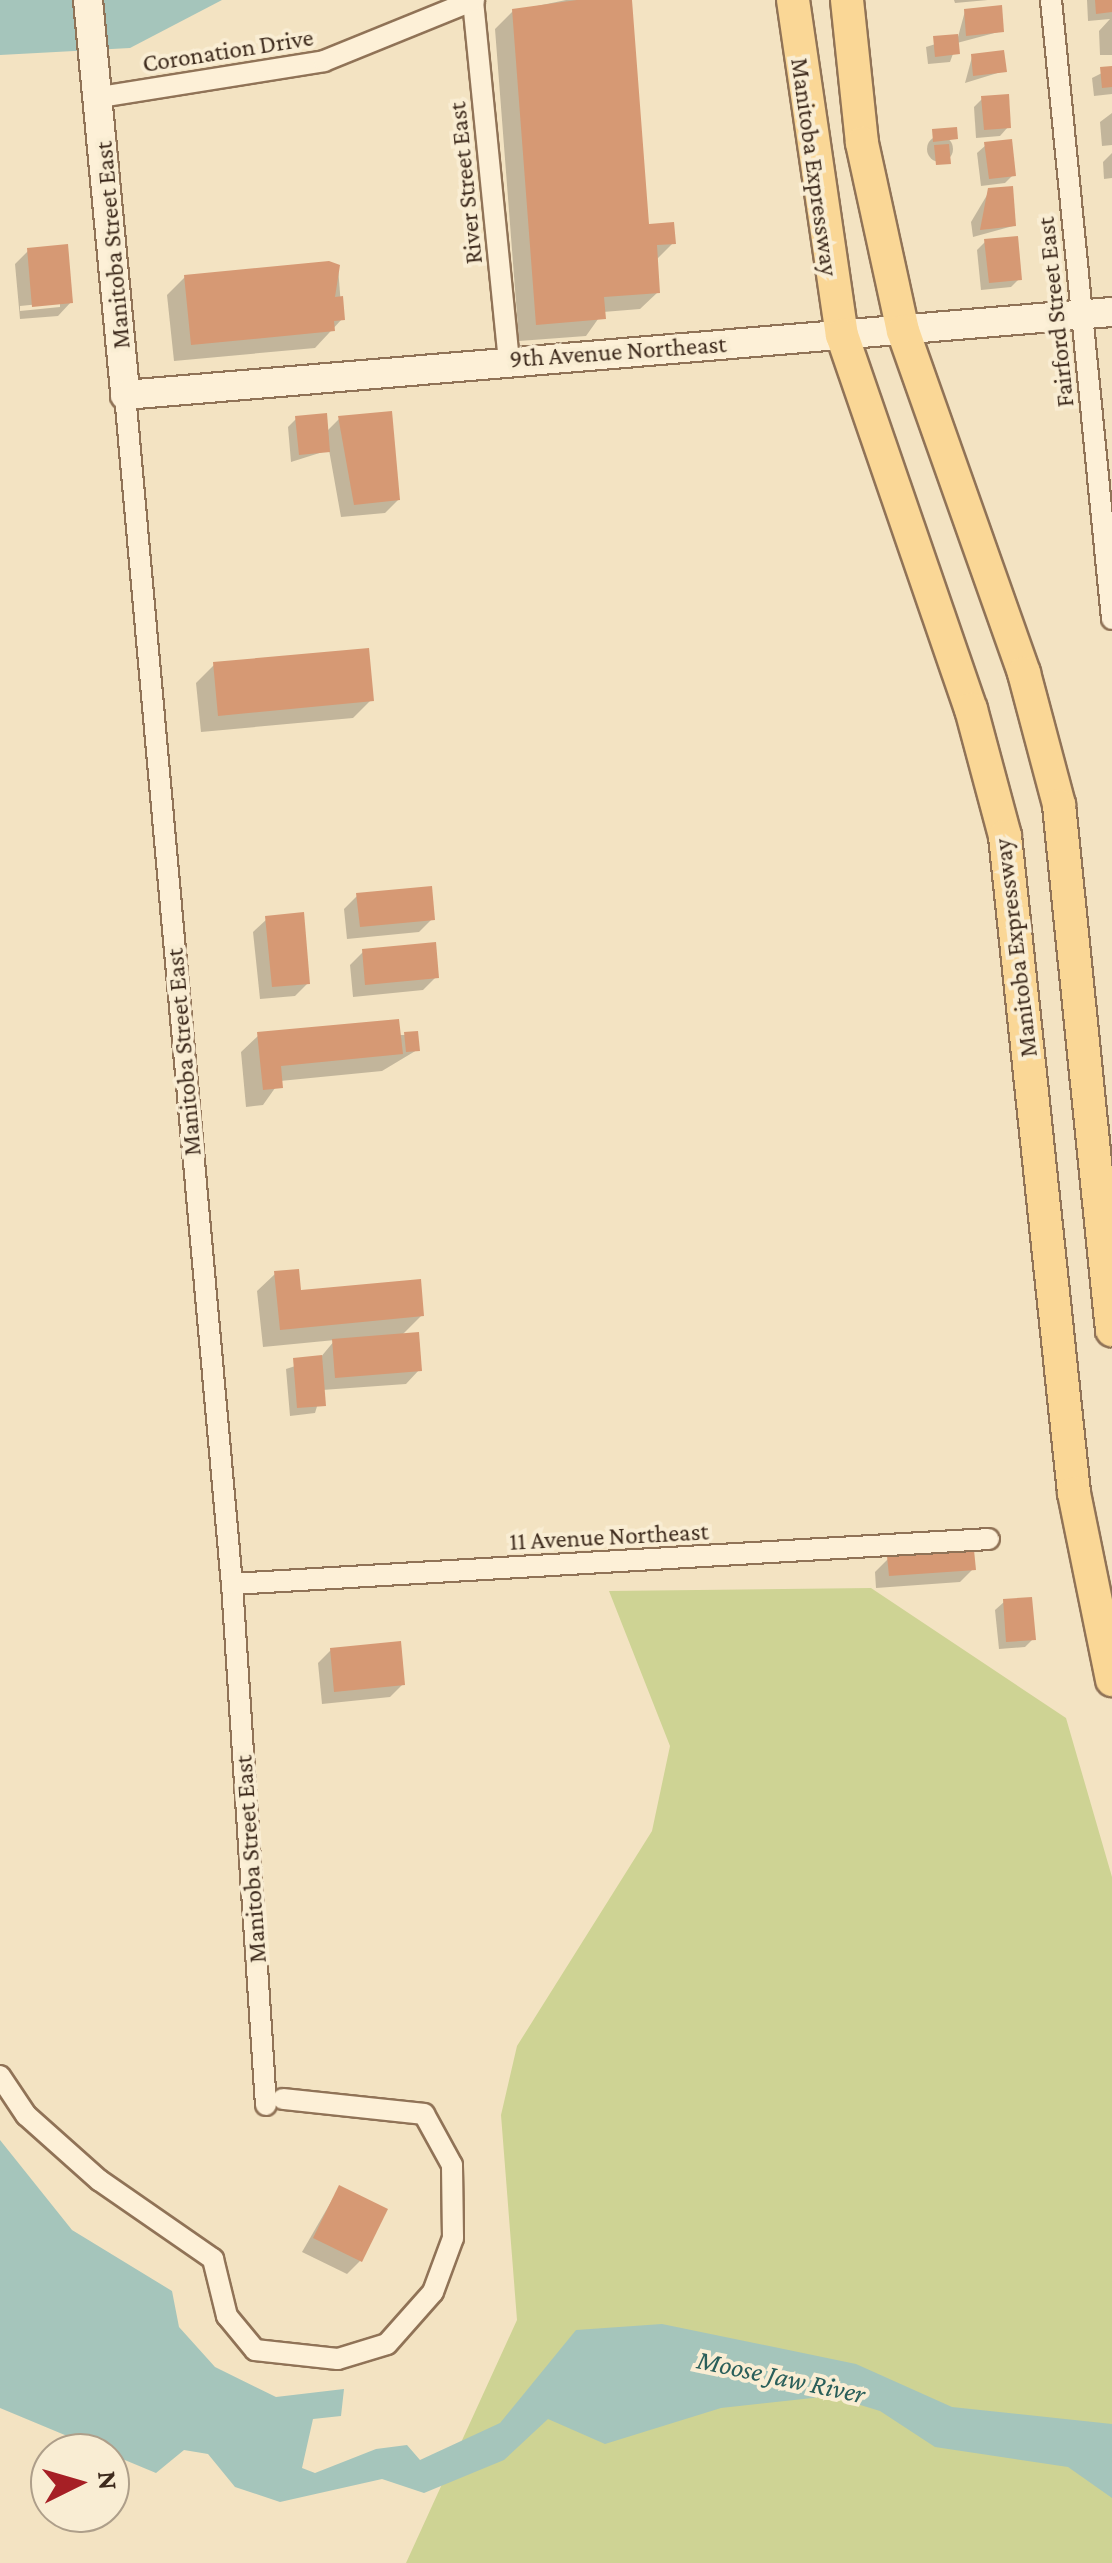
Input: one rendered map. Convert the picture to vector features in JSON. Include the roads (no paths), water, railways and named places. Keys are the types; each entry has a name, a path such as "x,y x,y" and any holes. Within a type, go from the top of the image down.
{"main road":[{"name":"Manitoba Expressway","path":"792,0 842,335 972,709 1004,836 1056,1352 1112,1680"},
{"name":"Manitoba Expressway","path":"848,0 862,143 903,331 1024,673 1058,805 1112,1330"}],"street":[{"name":"Manitoba Street East","path":"0,2076 26,2115 100,2180 213,2259 227,2316 255,2350 338,2359 387,2344 432,2292 453,2238 452,2165 424,2114 275,2102 100,97 88,0"},
{"name":"Coronation Drive","path":"100,97 324,62 474,0"},
{"name":"River Street East","path":"474,0 509,360"},
{"name":"Fairford Street East","path":"1051,0 1112,619"},
{"name":"9th Avenue Northeast","path":"125,396 509,360 1112,312"},
{"name":"11 Avenue Northeast","path":"232,1584 989,1540"}],"water":[{"path":"0,0 222,0 130,48 0,55"},
{"name":"Moose Jaw River","path":"0,2140 72,2230 172,2291 179,2327 215,2367 276,2397 344,2389 341,2416 313,2419 302,2468 315,2473 376,2449 407,2445 420,2460 500,2423 576,2330 662,2324 856,2364 952,2407 1112,2424 1112,2498 1068,2467 935,2447 880,2411 831,2396 721,2408 605,2444 548,2419 504,2460 424,2493 382,2479 280,2502 235,2487 208,2454 184,2450 156,2473 130,2462 130,2433 60,2433 0,2408"}]}
